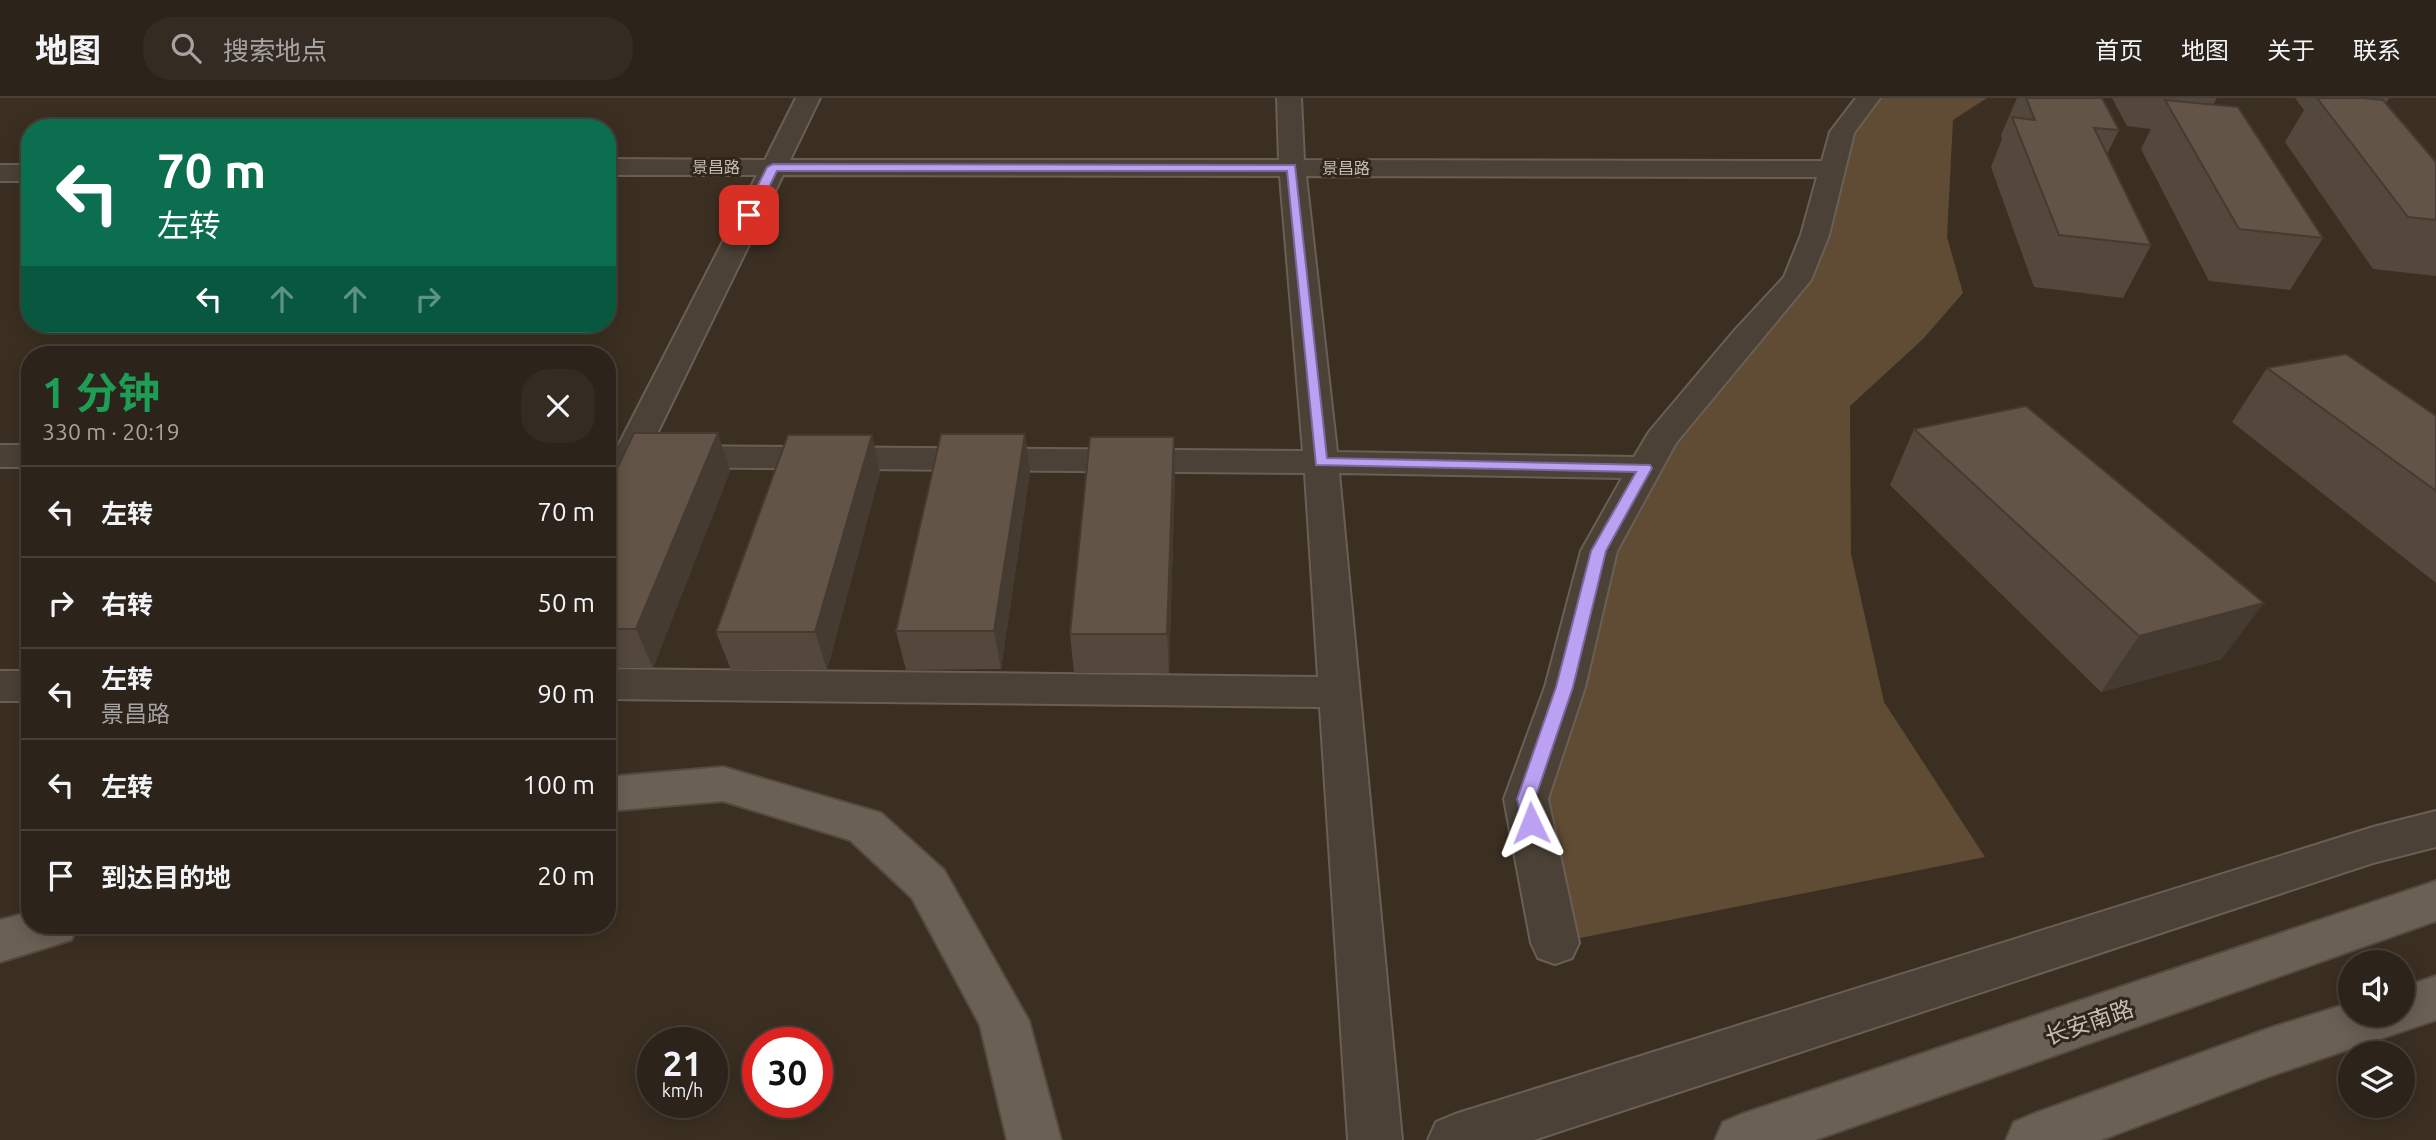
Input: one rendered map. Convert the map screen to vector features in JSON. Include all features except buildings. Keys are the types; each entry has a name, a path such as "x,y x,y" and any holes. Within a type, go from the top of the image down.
{"main road":[{"path":"616,793 723,784 865,826 928,884 1004,1021 1034,1140"},
{"name":"长安南路","path":"1742,1140 2436,901"},
{"path":"0,941 25,934"},
{"path":"2415,1005 2436,998"},
{"path":"2033,1140 2270,1052 2346,1027"}],"street":[{"path":"808,98 619,456 1321,462 1645,468"},
{"path":"1289,98 1292,167 1321,462 1375,1140"},
{"path":"1555,943 1526,799 1565,687 1599,551 1661,439 1745,337 1797,280 1815,235 1842,132 1868,98"},
{"name":"景昌路","path":"616,167 1832,169"},
{"path":"0,173 21,173"},
{"path":"0,456 21,456"},
{"path":"616,684 1340,692"},
{"path":"0,686 21,686"},
{"path":"1455,1140 2373,845 2436,829"}],"shaded area":[{"path":"1868,98 1987,98 1953,120 1947,237 1963,293 1923,339 1850,406 1851,554 1884,702 1985,857 1555,943 1526,799 1599,551 1661,439 1797,280 1842,132"}],"route":[{"path":"749,215 773,167 1292,167 1321,462 1645,468 1599,551 1565,687 1526,799 1531,823"}]}
